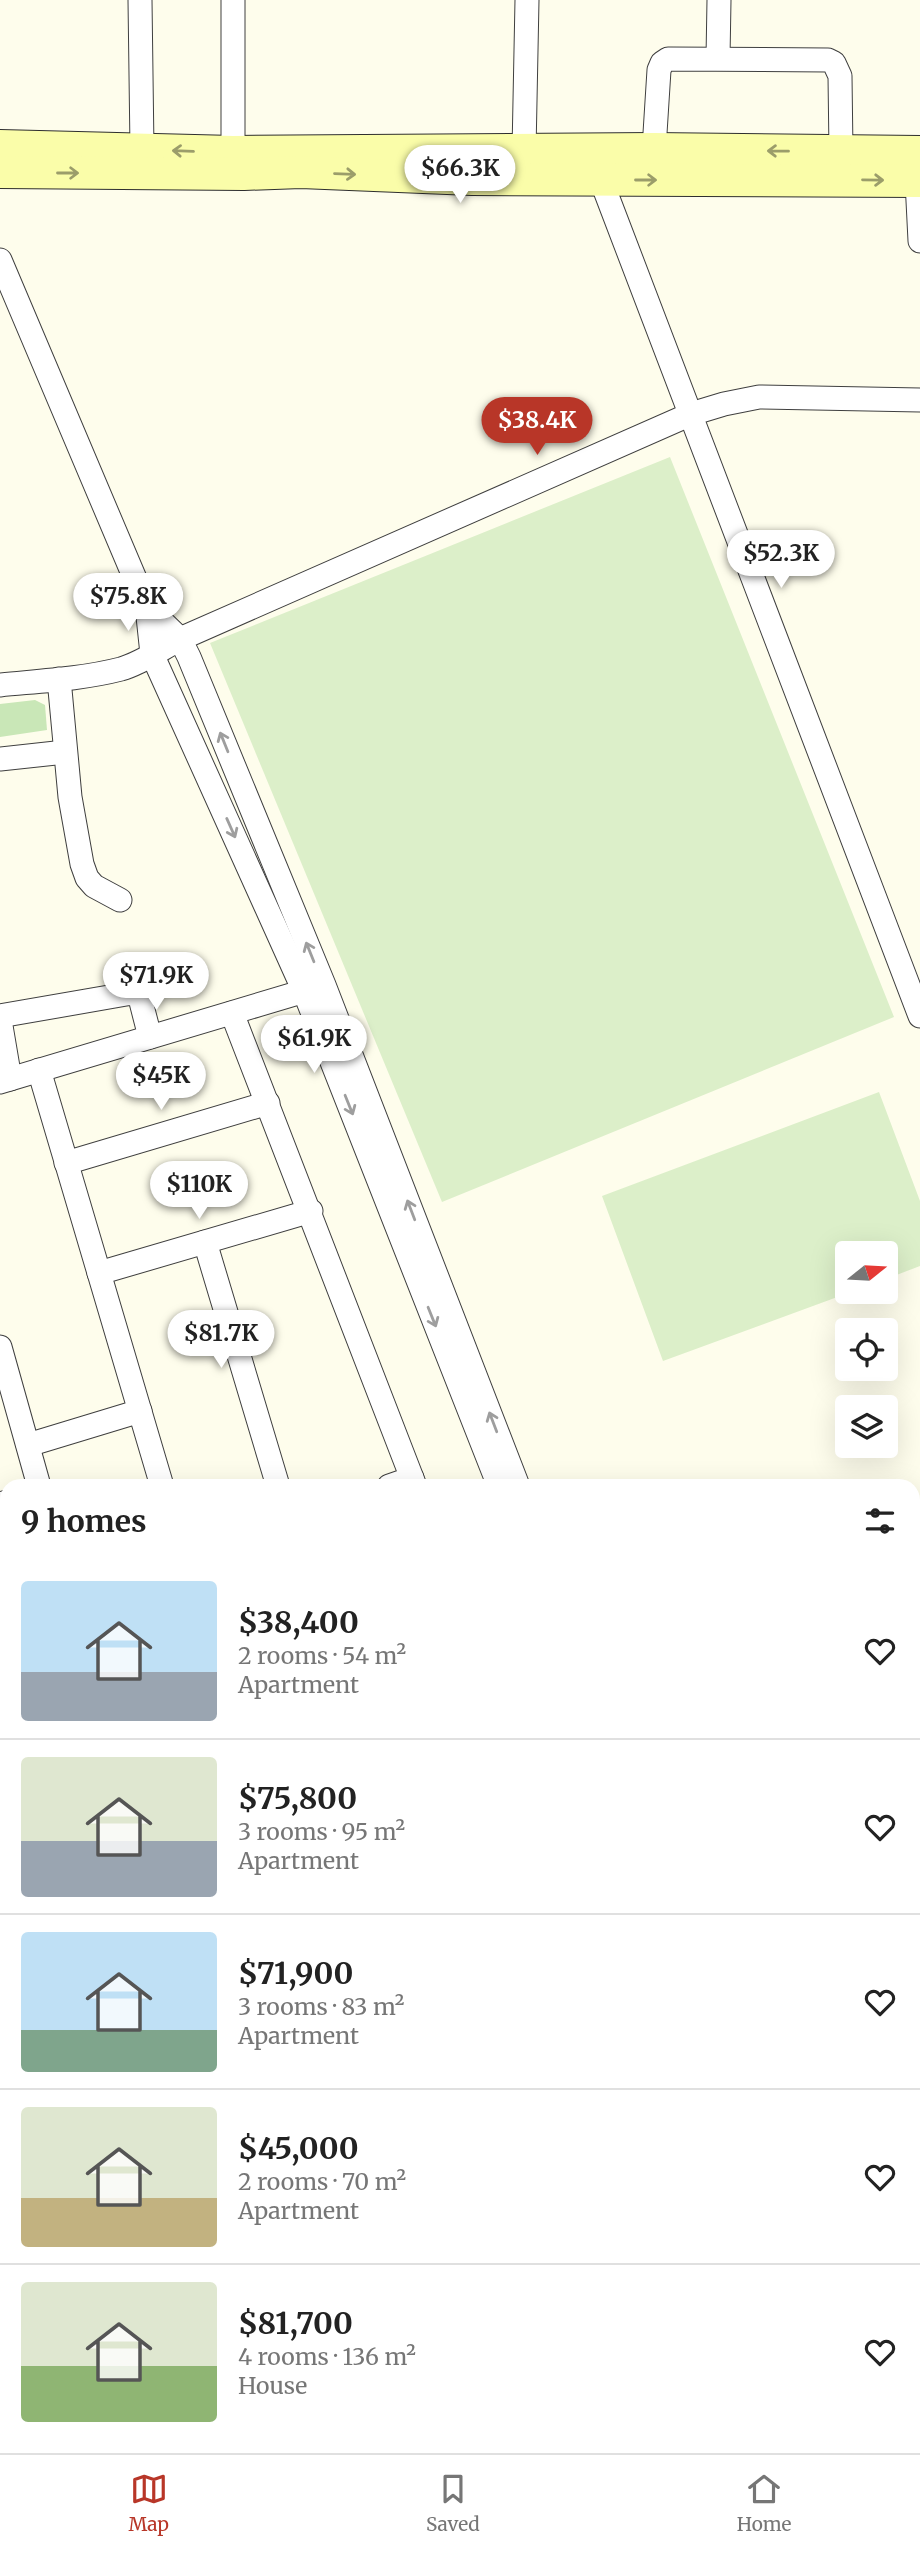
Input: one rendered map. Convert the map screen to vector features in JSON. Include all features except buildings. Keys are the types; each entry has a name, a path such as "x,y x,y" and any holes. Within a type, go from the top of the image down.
{"main road":[{"path":"0,146 233,152 471,166 601,180 919,171"},
{"path":"0,173 244,174 471,166 524,150 654,149 841,152 919,171"}],"street":[{"path":"140,0 142,149"},
{"path":"233,0 233,152"},
{"path":"524,150 527,0"},
{"path":"718,58 719,0"},
{"path":"654,149 662,63 668,59 718,58 828,60 834,63 840,76 841,152"},
{"path":"919,171 920,241"},
{"path":"601,180 920,1016"},
{"path":"0,260 147,607 152,654 314,988 515,1479"},
{"path":"0,685 121,669 180,639 691,414 759,397 920,401"},
{"path":"147,607 180,639 314,988 496,1479"},
{"path":"59,679 65,751 82,864 87,878 94,886 120,900"},
{"path":"0,759 65,751"},
{"path":"150,1037 140,998 132,993 0,1018 5,1080 232,1013 314,988"},
{"path":"232,1013 413,1479"},
{"path":"39,1070 160,1479"},
{"path":"66,1163 268,1103"},
{"path":"99,1273 310,1210"},
{"path":"205,1242 276,1479"},
{"path":"0,1348 6,1394 28,1446 38,1479"},
{"path":"28,1446 140,1411"}],"green space":[{"path":"670,457 894,1017 442,1202 210,643"},
{"path":"35,700 45,705 47,730 0,737 0,704"},
{"path":"879,1092 920,1201 920,1266 898,1274 898,1241 835,1241 835,1298 663,1361 602,1196"}]}
